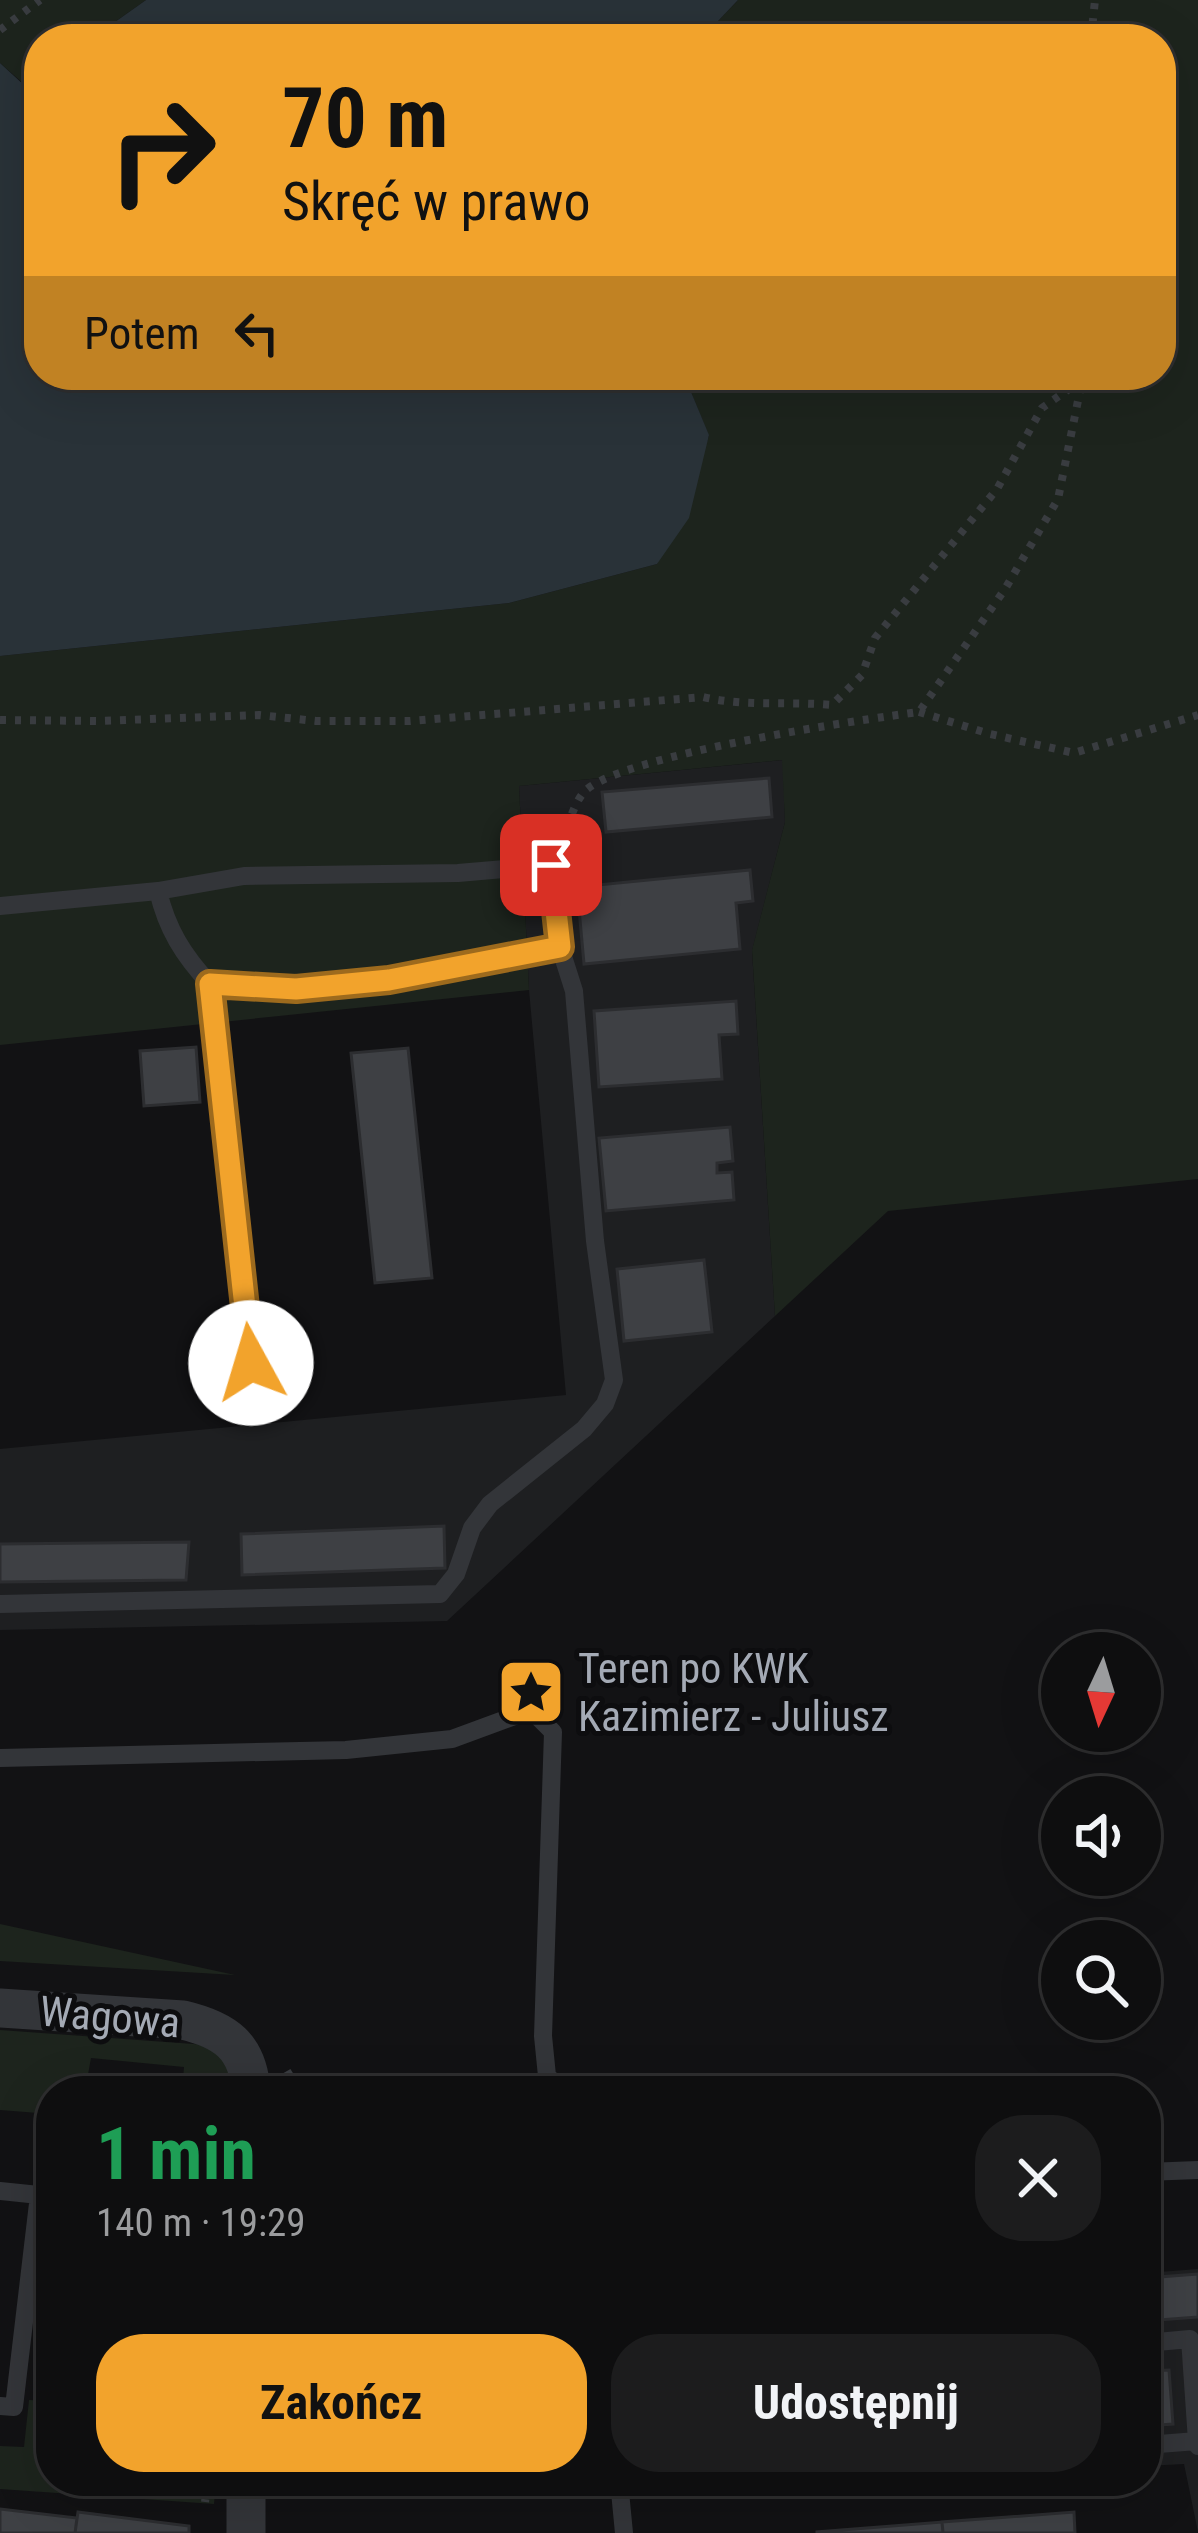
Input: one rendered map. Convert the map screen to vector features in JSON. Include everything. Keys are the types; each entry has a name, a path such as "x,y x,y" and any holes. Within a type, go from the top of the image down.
{"street":[{"name":"Wagowa","path":"0,2008 211,2026 235,2041 250,2076"},
{"path":"246,2496 246,2533"}],"lane":[{"path":"0,906 244,876 458,873 551,865 560,947 574,991 596,1241 614,1380 605,1404 584,1429 490,1504 472,1528 456,1574 440,1594 0,1604"},
{"path":"158,890 182,953 210,984 251,1363"},
{"path":"210,984 296,989 389,980 560,947"},
{"path":"0,1758 346,1750 452,1739 531,1710 553,1732 543,2036 547,2076"},
{"path":"1161,2171 1198,2170"},
{"path":"0,2191 36,2195"},
{"path":"0,2406 14,2407 36,2221"},
{"path":"1161,2342 1194,2339 1197,2444 1161,2445"},
{"path":"623,2496 624,2533"}],"path":[{"path":"0,30 40,0"},
{"path":"832,705 862,675 875,638 997,489 1042,408 1066,390"},
{"path":"919,712 1006,589 1058,500 1080,390"},
{"path":"0,720 259,715 316,721 410,721 703,697 738,705 788,701 832,705"},
{"path":"832,705 837,722"},
{"path":"551,865 583,792 626,768 837,722 919,712 1075,753 1198,716"},
{"path":"205,2513 206,2496"}],"shaded area":[{"path":"0,0 146,0 112,24 24,24 24,84 0,63"},
{"path":"146,0 738,0 715,24 112,24"},
{"path":"738,0 1198,0 1198,1179 888,1211 775,1316 752,950 785,822 782,760 519,786 529,990 0,1045 0,656 509,603 657,564 709,436 690,390 1176,390 1176,24 715,24"},
{"path":"0,63 24,85 24,390 690,390 709,435 689,518 657,564 509,603 0,656"},
{"path":"783,760 785,822 752,951 775,1316 447,1621 0,1630 0,1449 566,1395 529,990 519,786"},
{"path":"0,1924 235,1975 0,1961"},
{"path":"0,2030 235,2047 234,2076 183,2076 184,2067 91,2058 88,2076 36,2076 36,2113 0,2110"},
{"path":"1198,2269 1198,2532 1184,2464 1161,2465 1161,2272"},
{"path":"29,2400 36,2400 36,2492 0,2489 0,2446 24,2447"},
{"path":"100,2496 215,2496 214,2504"}],"building":[{"path":"769,778 772,817 606,832 602,792"},
{"path":"750,870 753,901 736,903 740,949 584,964 577,887"},
{"path":"736,1001 738,1034 719,1035 722,1079 599,1087 594,1011"},
{"path":"196,1047 200,1102 144,1106 140,1051"},
{"path":"408,1048 432,1278 375,1283 351,1053"},
{"path":"730,1127 733,1161 717,1163 717,1173 732,1172 734,1200 606,1211 599,1138"},
{"path":"704,1260 712,1332 624,1341 617,1269"},
{"path":"444,1526 445,1568 242,1575 241,1534"},
{"path":"189,1542 186,1580 0,1582 0,1544"},
{"path":"1198,2274 1198,2317 1161,2320 1161,2277"},
{"path":"1161,2370 1169,2370 1173,2424 1161,2425"},
{"path":"0,2509 77,2518 75,2533 0,2533"},
{"path":"78,2512 189,2526 189,2533 75,2533"},
{"path":"1074,2512 1075,2533 943,2533 942,2522"},
{"path":"942,2522 943,2533 817,2533 817,2532"}],"place":[{"name":"Teren po KWK Kazimierz - Juliusz","path":"531,1692"}],"route":[{"path":"251,1363 210,984 296,989 389,980 560,947 551,865"}]}
